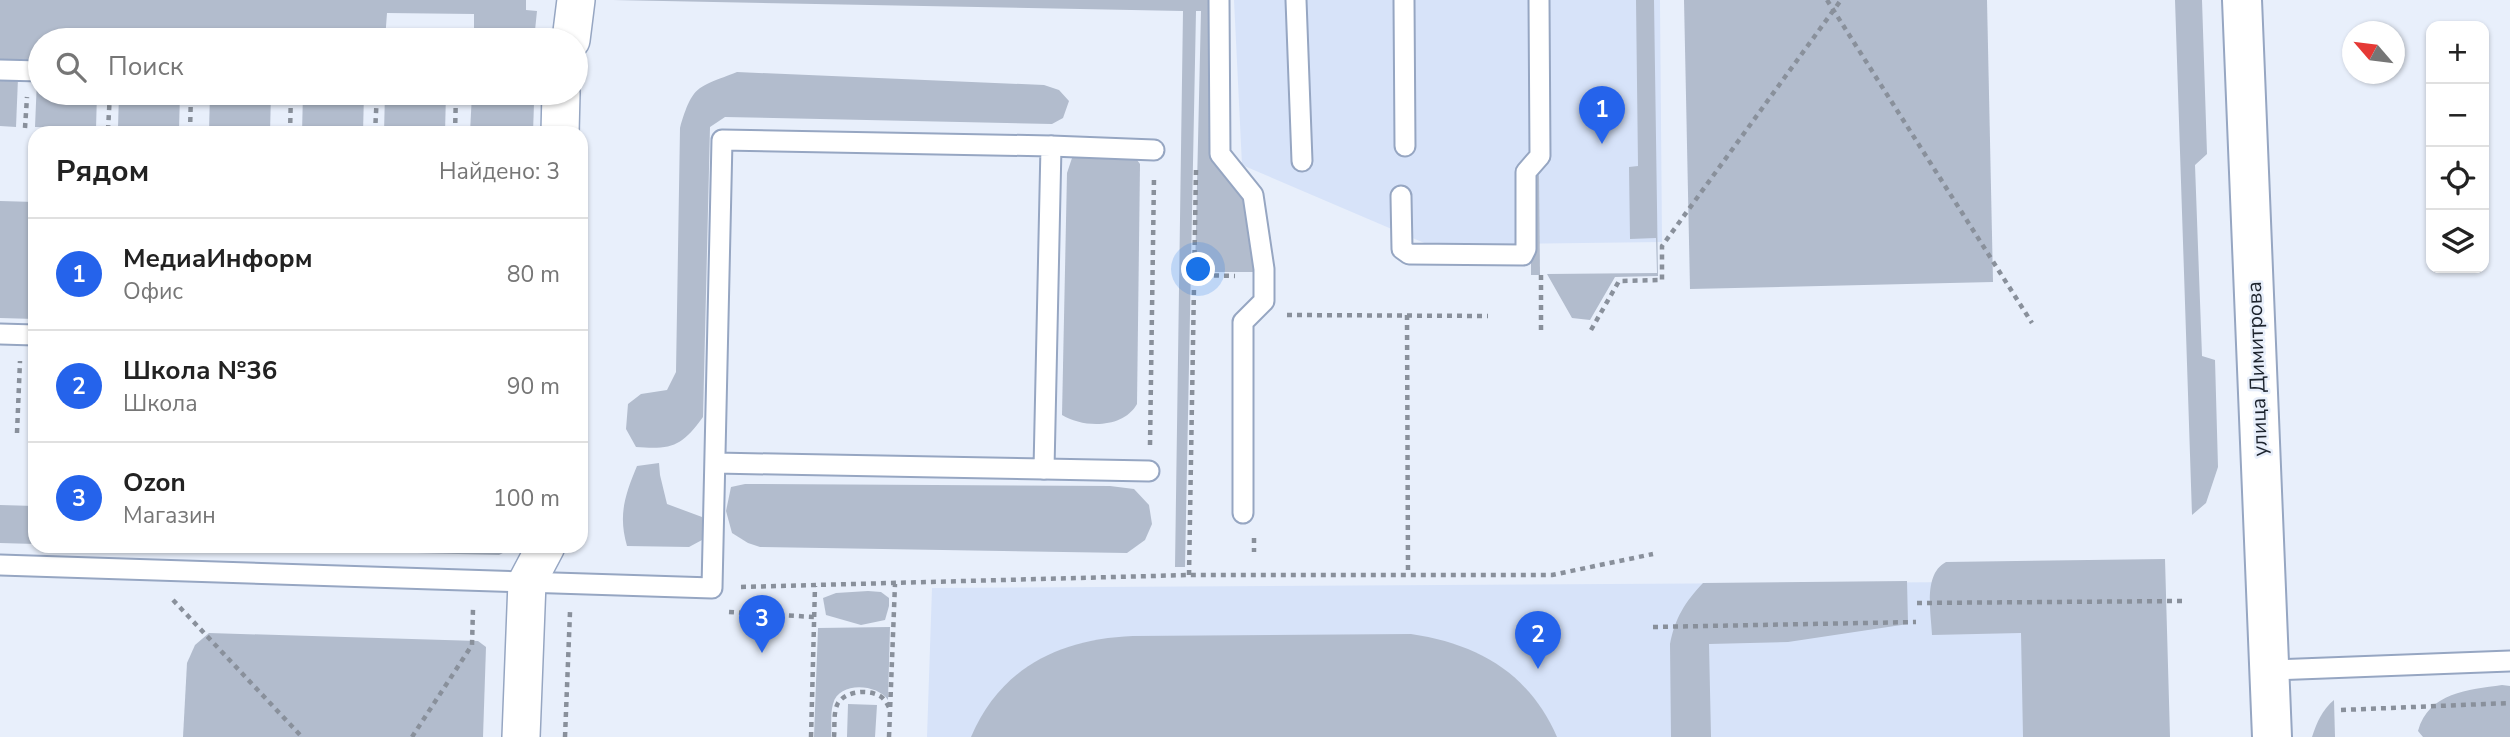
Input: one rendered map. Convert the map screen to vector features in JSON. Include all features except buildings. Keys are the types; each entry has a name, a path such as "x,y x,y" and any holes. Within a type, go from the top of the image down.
{"street":[{"path":"572,28 576,0"},
{"name":"улица Димитрова","path":"2242,0 2272,737"},
{"path":"560,126 561,105"},
{"path":"521,737 527,582 542,553"}],"lane":[{"path":"1219,0 1220,154 1253,195 1264,276 1264,302 1243,322 1248,519"},
{"path":"1296,0 1302,161"},
{"path":"1404,0 1405,146"},
{"path":"1401,196 1402,249 1409,254 1523,255 1526,249 1526,172 1540,156 1539,0"},
{"path":"0,70 28,71"},
{"path":"0,565 712,588 722,140 1154,150"},
{"path":"1044,468 1051,146"},
{"path":"0,334 28,334"},
{"path":"716,463 1149,471"},
{"path":"2270,670 2510,661"}],"path":[{"path":"1827,0 2032,323"},
{"path":"1591,330 1619,281 1662,280 1661,246 1841,0"},
{"path":"108,126 109,105"},
{"path":"190,126 191,105"},
{"path":"290,126 291,105"},
{"path":"375,126 376,105"},
{"path":"455,126 456,105"},
{"path":"1149,471 1154,150"},
{"path":"1194,275 1264,276"},
{"path":"1541,275 1541,330"},
{"path":"1189,575 1193,308"},
{"path":"1280,315 1488,316"},
{"path":"1407,315 1408,575"},
{"path":"17,433 28,334"},
{"path":"1248,519 1254,552"},
{"path":"712,588 1189,575 1552,575 1653,554"},
{"path":"412,737 472,645 474,580"},
{"path":"890,737 895,584"},
{"path":"811,737 815,586"},
{"path":"164,591 302,737"},
{"path":"1917,604 2182,601"},
{"path":"565,737 570,604"},
{"path":"719,612 814,617"},
{"path":"1653,627 1916,622"},
{"path":"834,737 836,707 848,695 862,692 876,694 882,697 890,711"},
{"path":"2341,710 2510,703"}],"shaded area":[{"path":"0,0 526,0 526,10 537,11 535,28 474,28 474,14 387,13 386,28 28,28 28,60 0,59"},
{"path":"613,0 1215,0 1215,156 1248,198 1258,269 1253,272 1195,272 1201,11 1196,11 1185,567 1175,567 1183,11"},
{"path":"1234,0 1660,0 1662,242 1429,245 1242,165"},
{"path":"1636,0 1654,0 1658,276 1615,277 1590,320 1572,318 1547,274 1657,273 1656,238 1630,239 1629,167 1638,166"},
{"path":"1684,0 1987,0 1993,282 1690,289"},
{"path":"2175,0 2202,0 2207,154 2195,165 2202,356 2215,360 2218,467 2206,503 2192,515"},
{"path":"737,72 1044,85 1059,90 1069,101 1063,118 1052,124 725,117 710,127 703,417 689,434 675,444 659,448 636,447 626,429 628,404 641,394 667,390 676,372 680,128 689,103 698,90"},
{"path":"0,78 18,78 16,127 0,126"},
{"path":"36,105 97,105 96,126 35,126"},
{"path":"119,105 180,105 179,126 118,126"},
{"path":"210,105 271,105 270,126 209,126"},
{"path":"303,105 364,105 363,126 302,126"},
{"path":"385,105 446,105 445,126 384,126"},
{"path":"471,105 534,105 533,126 470,126"},
{"path":"1073,155 1134,156 1140,164 1137,404 1122,418 1102,424 1081,422 1062,415 1067,173"},
{"path":"1539,175 1540,275 1531,275 1531,183 1533,178"},
{"path":"0,201 28,202 28,319 0,318"},
{"path":"659,463 667,504 702,517 702,540 689,547 627,546 623,515 633,476 637,466"},
{"path":"745,484 1110,486 1134,489 1149,505 1152,524 1145,540 1127,553 760,547 732,533 726,511 731,487"},
{"path":"0,505 28,506 28,544 0,543"},
{"path":"417,553 503,553 499,555"},
{"path":"2165,559 2170,737 2023,737 2021,633 1932,635 1931,584 1934,575 1946,562"},
{"path":"1907,581 1908,624 1788,642 1709,644 1711,737 1671,737 1670,644 1682,611 1703,583"},
{"path":"2146,581 2150,737 927,737 932,588"},
{"path":"881,592 889,598 885,620 861,625 826,615 823,598 836,593"},
{"path":"890,627 888,700 867,688 850,688 843,691 833,704 831,737 814,737 818,628"},
{"path":"209,633 478,641 486,647 483,737 183,737 187,663 195,645"},
{"path":"1411,634 1458,645 1499,665 1532,695 1557,737 971,737 999,692 1016,675 1036,661 1081,643 1133,636"},
{"path":"2510,686 2510,737 2423,737 2418,731 2423,718 2440,701 2463,691"},
{"path":"2334,700 2335,737 2312,737 2320,717"},
{"path":"848,704 877,705 875,737 847,737"}],"place":[{"name":"МедиаИнформ","path":"1602,144"},
{"name":"Ozon","path":"762,653"},
{"name":"Школа №36","path":"1538,669"}]}
